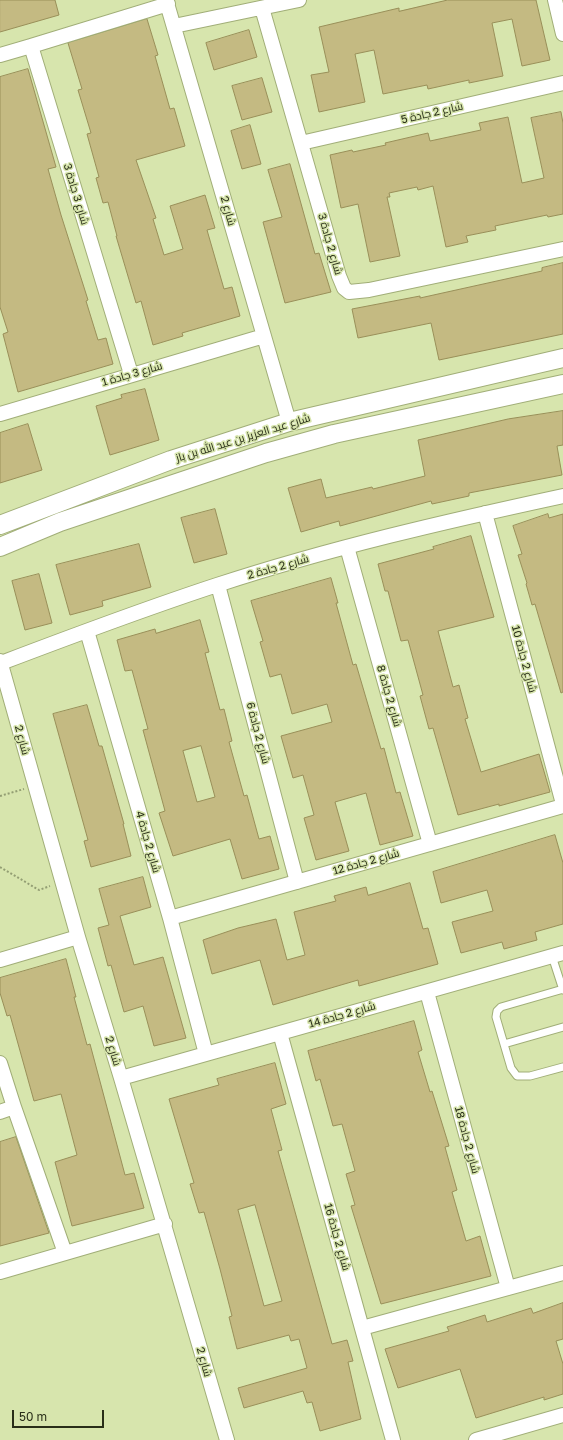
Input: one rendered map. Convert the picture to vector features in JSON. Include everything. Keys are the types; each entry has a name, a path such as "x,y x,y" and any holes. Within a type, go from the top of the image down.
{"street":[{"path":"174,26 299,0"},
{"path":"555,0 563,34"},
{"path":"0,55 167,2"},
{"name":"شارع 2","path":"167,2 289,422"},
{"name":"شارع 2 جادة 3","path":"262,8 339,276 344,288 349,292 369,290 563,249"},
{"name":"شارع 3 جادة 3","path":"31,46 131,374"},
{"name":"شارع 2 جادة 5","path":"301,143 563,83"},
{"name":"شارع 3 جادة 1","path":"1,410 264,336"},
{"name":"شارع عبد العزيز بن عبد الله بن باز","path":"0,526 171,460 289,422 563,358"},
{"name":"شارع عبد العزيز بن عبد الله بن باز","path":"0,547 60,522 266,453 334,434 563,384"},
{"path":"203,474 199,467 198,461 202,457 227,446 236,440"},
{"path":"116,503 126,494 167,478 174,473 176,468 171,460"},
{"name":"شارع 2 جادة 2","path":"0,662 218,585 347,547 485,513 563,496"},
{"name":"شارع 2 جادة 10","path":"485,513 563,805"},
{"name":"شارع 2 جادة 8","path":"347,547 430,844"},
{"name":"شارع 2 جادة 6","path":"218,585 297,882"},
{"name":"شارع 2 جادة 4","path":"87,631 170,918 206,1054"},
{"name":"شارع 2","path":"0,662 78,937 165,1224 227,1440"},
{"name":"شارع 2 جادة 12","path":"170,918 563,805"},
{"path":"0,960 78,937"},
{"name":"شارع 2 جادة 14","path":"121,1078 558,955"},
{"name":"شارع 2 جادة 18","path":"427,992 508,1288"},
{"name":"شارع 2 جادة 16","path":"280,1033 393,1440"},
{"path":"0,1063 65,1253"},
{"path":"0,1112 14,1107"},
{"path":"0,1272 165,1224"},
{"path":"362,1328 563,1272"},
{"path":"476,1440 563,1415"}],"lane":[{"path":"558,955 563,989 501,1007 496,1012 496,1017 511,1068 517,1076 530,1076 563,1067"},
{"path":"504,1044 563,1027"}],"path":[{"path":"0,796 34,786"},
{"path":"0,867 39,890 62,882"}],"building":[{"path":"0,0 55,0 59,15 0,32"},
{"path":"448,0 536,0 550,60 522,66 512,19 492,23 503,76 469,83 469,80 428,89 427,85 383,94 374,50 355,54 365,102 319,112 311,75 329,72 319,27 399,8 399,11"},
{"path":"147,19 158,55 155,56 170,109 174,108 185,146 136,160 156,218 153,219 164,255 183,249 170,206 205,195 215,228 207,230 224,289 232,287 240,316 182,333 183,336 153,345 141,301 136,303 116,236 108,202 103,203 96,178 99,177 87,134 91,133 78,90 82,89 68,43"},
{"path":"249,30 257,57 214,70 206,43"},
{"path":"28,69 56,167 48,169 61,215 88,300 86,301 98,340 106,338 113,364 18,392 3,334 8,332 0,307 0,77"},
{"path":"262,78 272,112 242,120 232,86"},
{"path":"561,112 563,123 563,214 548,217 547,215 495,226 496,230 466,236 468,242 446,247 433,186 418,190 417,187 389,193 390,197 387,197 400,256 370,262 358,204 341,208 330,155 386,145 385,143 428,133 430,141 481,130 479,123 508,117 522,183 544,178 531,118"},
{"path":"250,125 261,164 242,169 231,131"},
{"path":"290,164 315,254 319,253 331,292 285,303 263,222 282,217 268,170"},
{"path":"563,263 563,334 439,360 431,323 358,338 352,309 420,296 420,298 542,271 542,268"},
{"path":"145,389 159,440 110,455 96,406 122,398 121,395"},
{"path":"563,411 563,445 557,446 562,475 469,493 469,496 432,504 431,501 340,526 339,521 301,532 288,488 321,479 326,498 372,487 373,489 425,476 418,440 508,419"},
{"path":"28,424 42,470 0,483 0,433"},
{"path":"215,509 227,554 194,563 181,518"},
{"path":"548,514 549,518 563,514 563,692 561,693 535,604 532,605 518,555 522,554 513,526"},
{"path":"471,536 494,617 438,631 453,687 459,685 468,718 465,719 481,772 539,754 550,792 499,806 499,804 458,815 433,728 429,729 420,696 423,695 408,640 401,641 388,591 385,591 378,564 434,549 433,547"},
{"path":"139,544 151,587 102,601 103,606 70,615 56,565"},
{"path":"39,574 52,623 25,630 12,581"},
{"path":"331,578 338,603 336,603 353,665 356,664 381,749 384,748 396,793 400,792 413,836 380,845 366,793 335,802 349,851 316,860 304,818 314,815 303,775 293,778 281,736 332,722 327,704 292,714 281,674 270,677 260,642 263,641 251,601"},
{"path":"200,620 209,652 205,653 220,710 224,709 232,741 229,742 244,796 247,795 259,839 270,836 279,869 242,879 230,839 173,856 159,813 165,811 143,730 148,729 132,670 125,671 117,640 155,629 156,633","holes":["201,746 215,797 197,802 183,751"]},
{"path":"87,705 99,746 102,746 124,824 131,856 91,867 84,841 88,840 53,714"},
{"path":"555,835 563,863 563,924 535,932 537,940 504,949 502,942 461,953 452,922 493,911 487,890 441,903 433,872"},
{"path":"143,877 151,907 120,916 134,965 163,957 186,1038 154,1046 143,1006 124,1012 111,965 108,966 98,928 109,925 99,889"},
{"path":"410,883 423,929 428,928 438,964 359,986 358,980 273,1005 260,960 212,974 203,940 238,928 276,919 287,960 305,955 294,912 336,901 334,896 366,887 368,895"},
{"path":"66,959 76,997 74,997 87,1045 90,1044 125,1175 134,1173 144,1208 72,1226 55,1162 77,1155 61,1094 34,1101 10,1015 7,1016 0,993 0,978"},
{"path":"414,1021 422,1050 418,1052 449,1146 445,1147 457,1190 452,1192 466,1241 480,1236 491,1276 381,1304 351,1206 355,1205 346,1174 355,1171 342,1124 333,1126 320,1079 316,1081 308,1051"},
{"path":"275,1063 286,1104 271,1109 282,1150 278,1151 332,1344 347,1340 353,1361 348,1362 361,1419 320,1431 312,1402 307,1403 303,1391 244,1408 238,1388 307,1368 299,1339 291,1341 289,1335 237,1349 229,1317 232,1316 220,1269 204,1212 199,1213 190,1184 194,1183 169,1099 219,1085 217,1079","holes":["255,1205 282,1301 264,1306 238,1210"]},
{"path":"16,1137 49,1233 0,1246 0,1142"},
{"path":"563,1303 563,1339 556,1341 563,1364 563,1394 544,1400 544,1397 476,1418 460,1369 398,1388 385,1349 449,1331 447,1327 485,1315 487,1322 531,1308 533,1313"}]}
